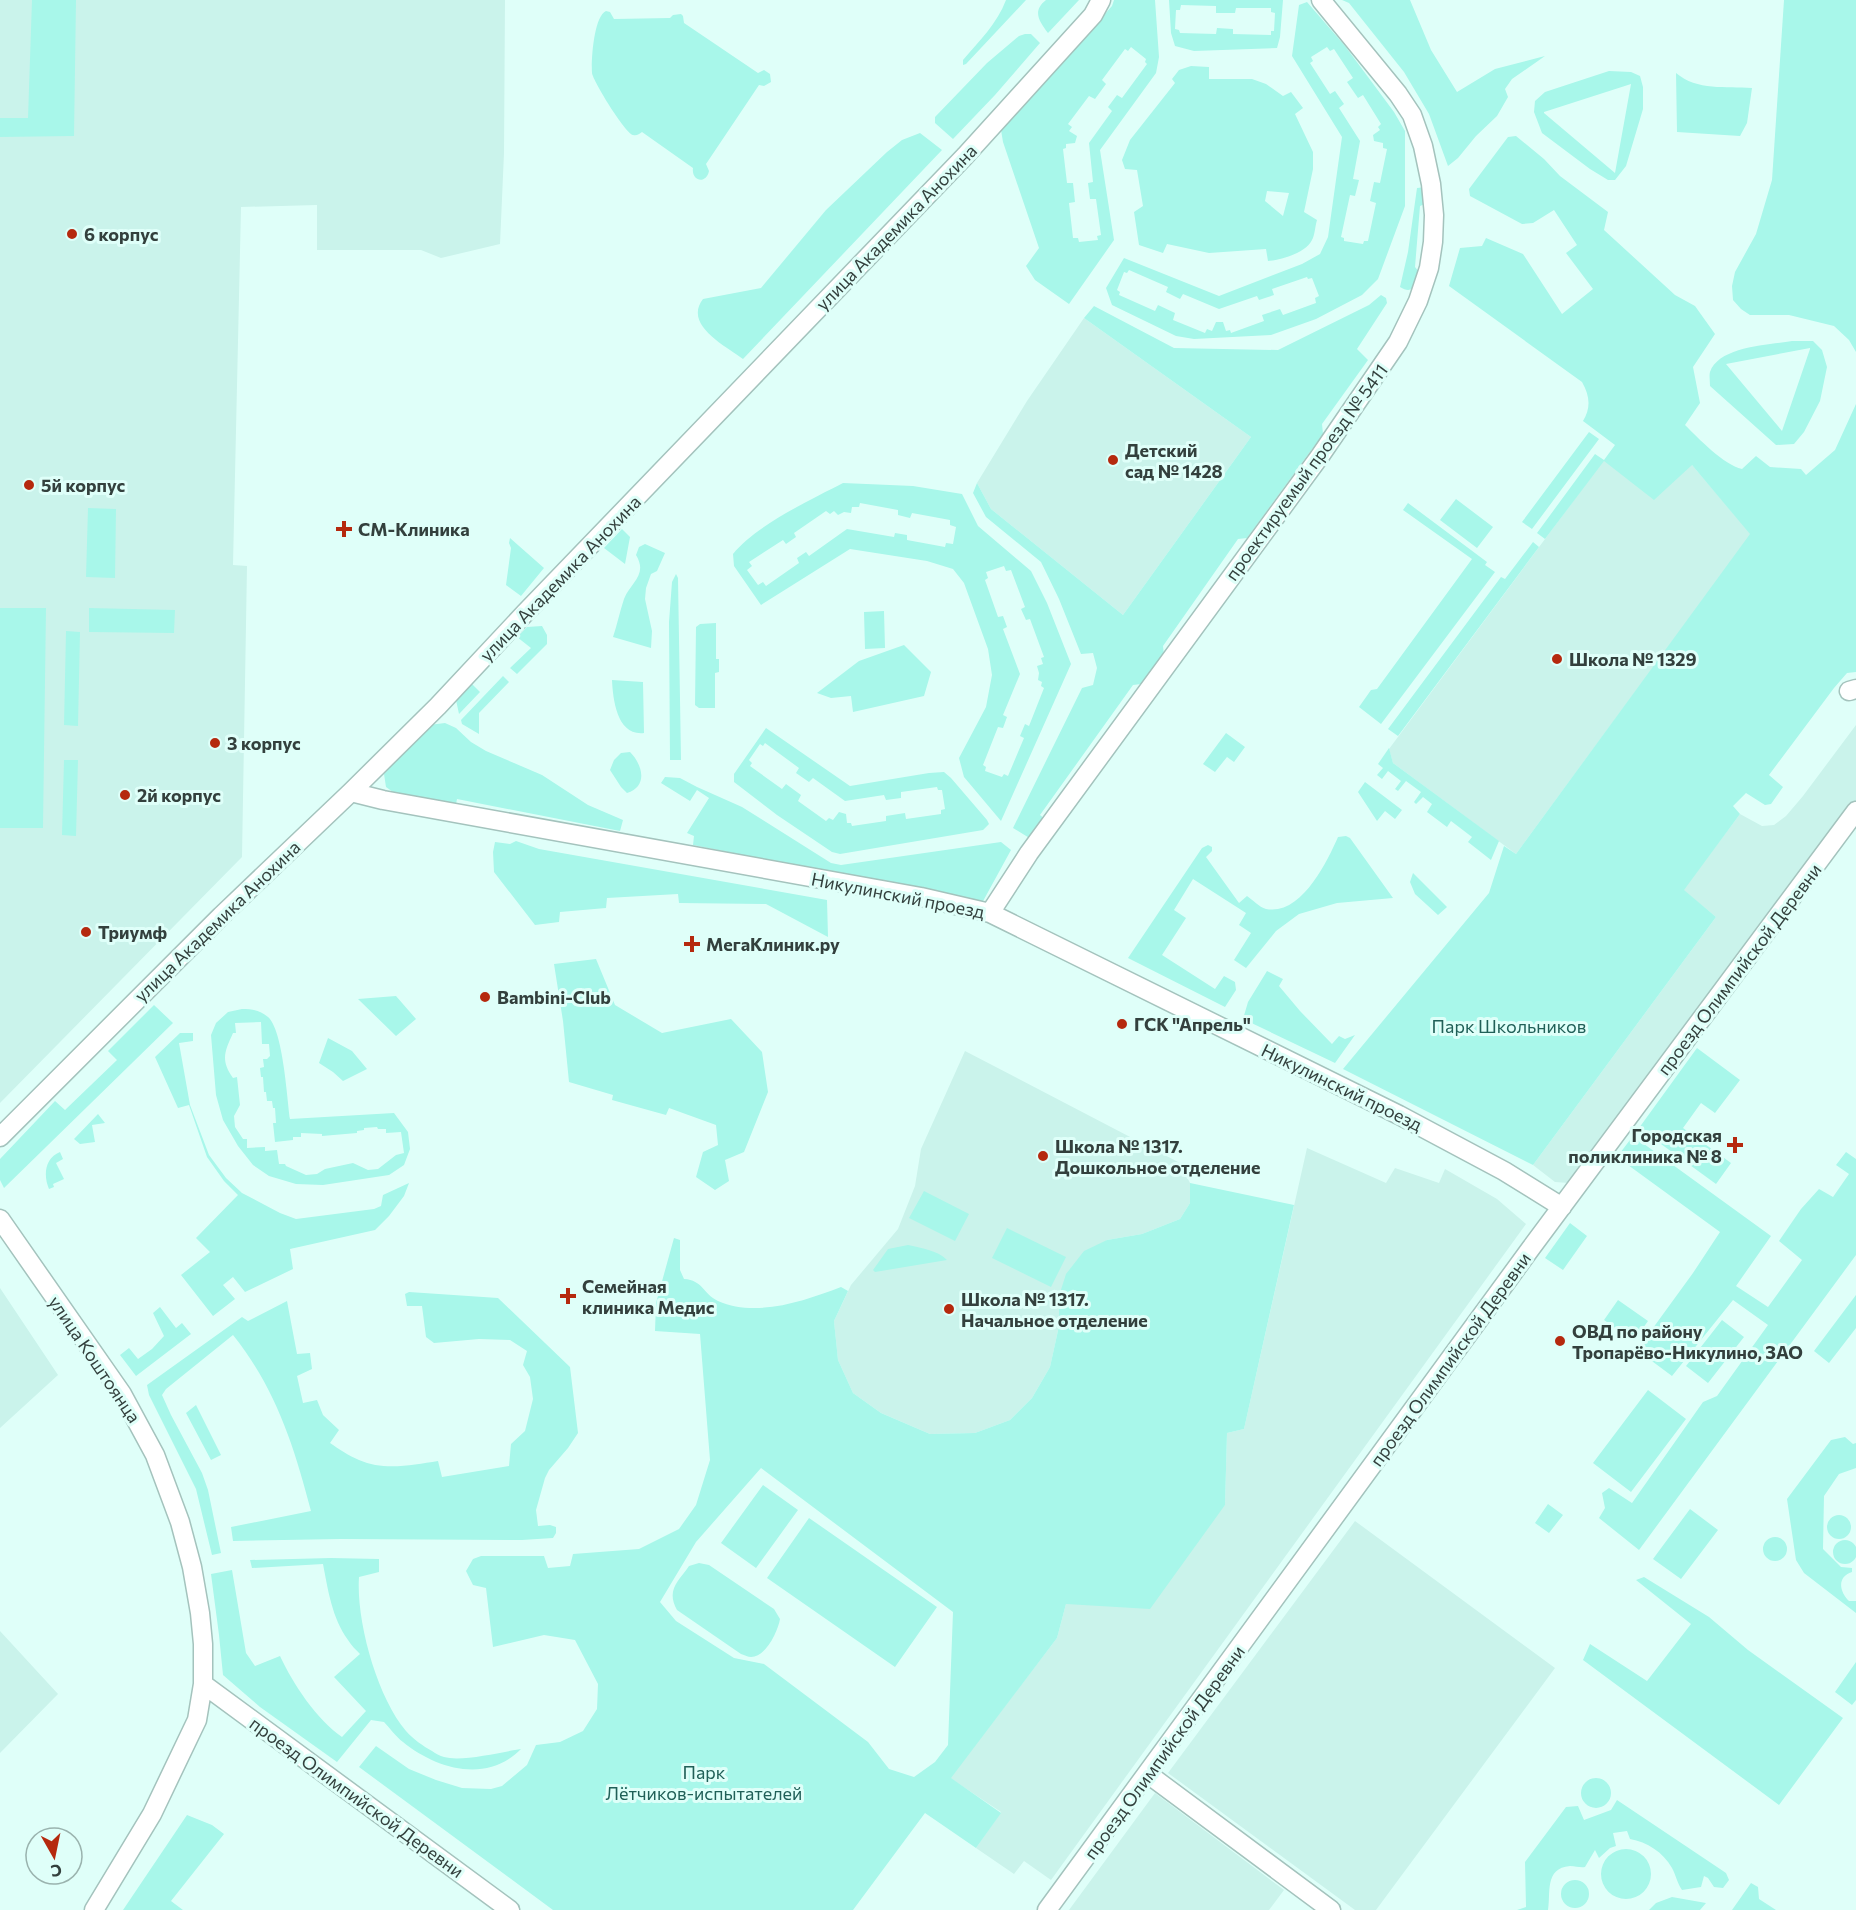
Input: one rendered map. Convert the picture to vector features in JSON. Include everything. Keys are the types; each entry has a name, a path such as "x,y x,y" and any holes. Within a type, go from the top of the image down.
{"street":[{"name":"улица Академика Анохина","path":"0,1137 221,916 438,706 964,156 1093,15 1101,0"},
{"name":"проектируемый проезд № 5411","path":"990,913 1035,844 1320,456 1398,342 1418,302 1430,268 1434,215 1431,184 1423,146 1412,116 1398,94 1321,0"},
{"name":"Никулинский проезд","path":"351,792 383,800 921,897 990,913 1399,1115 1504,1171 1562,1207"},
{"name":"проезд Олимпийской Деревни","path":"1047,1910 1562,1207 1856,811"},
{"name":"улица Коштоянца","path":"0,1219 122,1394 155,1455 177,1513 192,1567 202,1627 203,1684 197,1720 152,1814 94,1910"},
{"name":"проезд Олимпийской Деревни","path":"203,1684 510,1910"},
{"path":"1148,1774 1310,1904 1331,1910"}],"shaded area":[{"path":"0,0 505,0 504,153 500,244 441,258 421,250 317,250 317,205 241,207 233,565 247,566 242,857 0,1103"},
{"name":"Детский сад № 1428","path":"1084,318 1251,437 1123,615 991,509 977,483 1027,401"},
{"name":"Школа № 1329","path":"1603,461 1692,465 1751,534 1516,854 1393,763 1389,749"},
{"path":"1856,725 1856,802 1577,1176 1569,1183 1555,1182 1533,1165 1716,917 1683,890 1740,814 1762,826 1774,825 1786,816"},
{"path":"965,1051 1180,1163 1190,1183 1190,1203 1180,1219 1142,1234 1107,1240 1059,1296 1059,1326 1050,1367 1032,1398 1010,1420 975,1433 930,1434 881,1413 853,1393 838,1360 834,1321 851,1285 898,1229 915,1186 921,1149"},
{"path":"1307,1148 1386,1183 1395,1168 1439,1183 1445,1169 1497,1199 1526,1224 1051,1880 1024,1861 1014,1874 976,1848 1001,1812 950,1778 1057,1638 1066,1604 1225,1505 1227,1433 1244,1429"},
{"path":"0,1288 58,1375 0,1428"},
{"path":"1355,1521 1555,1668 1376,1910 1355,1910 1168,1773"},
{"path":"0,1631 58,1694 0,1753"},
{"path":"1155,1793 1284,1890 1269,1910 1069,1910"}],"green space":[{"path":"32,0 76,0 74,136 0,137 0,118 28,118"},
{"path":"1006,0 1026,0 963,65 963,60 993,25"},
{"path":"1046,0 1079,0 1048,33 1038,16 1039,8"},
{"path":"1114,0 1155,0 1159,57 1156,73 1100,150 1114,240 1069,304 1035,280 1026,266 1039,248 1001,130 1112,6","holes":["1131,47 1146,59 1147,64 1122,98 1117,95 1108,107 1112,111 1089,143 1093,182 1088,183 1090,199 1096,199 1101,235 1097,236 1098,240 1079,242 1078,238 1073,238 1069,203 1075,202 1073,183 1067,183 1063,149 1066,148 1066,144 1075,143 1077,136 1069,131 1072,127 1068,124 1089,96 1095,99 1106,84 1102,80 1125,49 1128,51"]},
{"path":"1169,0 1283,0 1277,48 1194,51 1175,46 1171,33","holes":["1181,5 1216,6 1216,13 1235,13 1236,8 1271,8 1271,12 1275,13 1274,31 1271,31 1271,35 1233,34 1233,29 1217,28 1216,34 1180,33 1175,29 1176,10 1180,10"]},
{"path":"1342,0 1410,0 1431,50 1457,92 1495,69 1545,56 1512,79 1505,89 1508,97 1497,116 1448,166 1429,114 1404,72 1349,3"},
{"path":"1784,0 1856,0 1856,352 1849,340 1834,326 1789,315 1750,315 1733,300 1732,286 1735,272 1756,234 1772,180"},
{"path":"1307,2 1345,46 1394,112 1405,131 1405,206 1378,279 1362,295 1316,319 1271,335 1194,339 1176,336 1112,305 1106,288 1124,258 1219,296 1302,264 1320,254 1328,237 1342,137 1292,56 1299,5","holes":["1327,47 1330,51 1334,49 1353,78 1347,82 1358,98 1363,95 1381,124 1378,127 1380,130 1373,135 1374,141 1383,143 1383,148 1387,149 1380,183 1374,182 1370,201 1376,203 1368,241 1364,241 1363,244 1344,241 1341,237 1350,195 1355,196 1359,180 1353,179 1360,141 1339,108 1344,104 1335,91 1330,94 1310,63 1313,61 1311,57","1129,270 1168,287 1166,292 1180,299 1183,294 1219,309 1257,296 1259,300 1274,295 1272,289 1307,277 1312,278 1319,296 1315,298 1316,303 1283,315 1280,309 1262,315 1264,321 1231,333 1230,330 1226,331 1223,322 1216,322 1212,331 1207,329 1205,333 1173,320 1175,313 1158,305 1155,311 1119,295 1120,292 1117,290 1124,272 1127,273"]},
{"path":"606,11 610,12 614,19 670,18 681,14 684,23 758,73 764,70 770,74 771,82 764,86 759,85 706,164 709,171 702,180 694,176 693,168 642,132 633,135 629,132 603,96 592,73 592,59 596,29"},
{"path":"1031,34 1040,43 953,139 935,123 935,117 987,63 1019,36"},
{"path":"1191,66 1209,67 1209,79 1252,79 1266,84 1283,96 1291,92 1303,108 1295,114 1313,152 1313,169 1304,212 1317,220 1313,238 1304,249 1286,257 1268,261 1266,249 1209,253 1167,244 1163,253 1139,245 1134,212 1143,206 1137,170 1125,169 1122,160 1130,140 1175,83 1172,79 1179,70","holes":["1267,191 1289,193 1283,216 1265,201"]},
{"path":"1609,71 1631,72 1640,76 1643,87 1643,109 1626,166 1615,180 1608,180 1590,169 1542,133 1534,112 1535,101 1545,92","holes":["1631,84 1615,173 1544,113 1544,112"]},
{"path":"1676,73 1684,79 1702,85 1752,88 1747,123 1740,136 1677,132"},
{"path":"920,133 942,150 743,359 709,334 698,318 698,309 703,299 761,288 826,210 887,152 902,140"},
{"name":"Парк Школьников","path":"1516,136 1544,159 1560,176 1608,212 1604,230 1675,295 1695,306 1715,334 1693,367 1700,403 1685,425 1719,457 1742,469 1756,456 1770,467 1801,469 1806,475 1835,450 1856,404 1856,672 1847,673 1834,688 1769,775 1783,787 1771,804 1765,805 1746,793 1733,806 1740,814 1684,890 1716,917 1533,1165 1343,1069 1489,893 1504,846 1516,854 1750,534 1692,465 1654,500 1604,461 1545,539 1537,533 1595,454 1604,460 1615,445 1583,421 1588,402 1587,392 1582,382 1449,286 1460,248 1482,246 1486,238 1523,254 1562,314 1593,289 1566,253 1577,245 1554,210 1533,223 1522,224 1470,196 1469,189 1508,137"},
{"path":"1426,187 1427,203 1420,206 1415,267 1420,273 1413,288 1408,290 1400,287 1408,252 1417,188"},
{"path":"1381,295 1386,298 1387,303 1357,349 1368,360 1322,424 1323,434 1247,538 1238,539 1163,646 1164,655 1141,684 1133,685 1040,815 1046,820 1031,839 1013,828 1082,688 1093,685 1097,668 1093,653 1081,654 1041,562 986,517 973,493 977,483 991,509 1123,615 1251,437 1084,318 1094,306 1174,348 1278,350 1369,305"},
{"path":"1792,341 1813,341 1822,350 1827,367 1820,401 1804,432 1794,444 1776,445 1710,386 1710,372 1715,363 1734,352","holes":["1810,348 1782,431 1726,364"]},
{"path":"1589,432 1599,439 1532,529 1522,522"},
{"path":"843,483 913,486 962,494 978,526 1031,571 1047,603 1071,664 1001,821 964,777 959,758 986,707 992,675 988,649 964,583 953,569 927,561 850,549 761,605 734,566 733,554 755,533 784,514","holes":["860,503 898,510 898,515 910,518 912,513 950,520 950,525 956,527 953,544 946,543 945,547 907,540 907,535 895,533 894,537 847,529 809,556 806,552 797,558 799,563 766,586 763,582 758,585 747,570 752,566 749,562 783,540 786,544 796,537 794,533 826,511 830,514 834,511 838,515 844,512 851,513 852,507 859,507","1004,566 1006,571 1011,570 1025,607 1021,609 1026,620 1030,619 1044,657 1041,658 1043,664 1037,666 1038,680 1042,682 1041,686 1044,688 1029,726 1025,724 1020,736 1024,738 1008,776 1004,774 1002,777 985,771 986,767 983,765 998,727 1003,728 1007,717 1003,715 1020,674 1003,629 1007,627 1003,616 998,617 985,580 988,578 986,572"]},
{"path":"1456,499 1493,527 1477,548 1440,520"},
{"path":"1408,503 1487,562 1485,565 1495,572 1381,724 1359,707 1371,690 1377,689 1472,559 1403,510"},
{"path":"88,508 116,509 115,578 86,577"},
{"path":"622,529 630,537 625,564 604,548"},
{"path":"510,538 544,568 521,596 506,585 511,548"},
{"path":"1533,542 1539,547 1398,736 1388,729 1501,577 1505,579"},
{"path":"645,544 665,553 657,571 651,574 646,588 645,599 652,631 651,648 613,637 624,599 639,573 639,562 636,555 639,547"},
{"path":"676,574 678,578 681,760 670,760 669,622 672,582"},
{"path":"0,608 46,608 43,828 0,828"},
{"path":"89,608 175,610 174,633 89,632"},
{"path":"884,611 885,648 865,649 864,612"},
{"path":"716,623 716,659 719,659 719,672 715,673 715,708 699,708 695,705 696,627 700,624"},
{"path":"542,626 547,635 547,644 517,674 510,668 531,648 517,637 527,627"},
{"path":"66,631 80,632 78,726 64,725"},
{"path":"904,645 931,672 924,696 853,712 851,696 831,698 817,693 859,661"},
{"path":"503,676 509,682 479,713 479,734 462,724 461,720"},
{"path":"612,680 643,682 644,733 628,729 622,723 615,706"},
{"path":"471,683 480,692 459,714 456,700"},
{"path":"445,723 456,728 471,742 486,751 542,775 588,805 623,820 620,831 457,799 456,804 393,792 386,787 384,774 429,725"},
{"path":"766,728 850,786 944,772 989,824 983,830 840,854 832,852 777,815 734,782 734,774","holes":["765,743 799,768 796,773 809,782 813,778 845,801 884,795 886,800 901,798 901,792 937,787 938,790 942,790 945,809 941,810 941,814 906,819 905,813 886,816 886,821 852,826 851,823 847,823 846,814 839,812 833,820 829,818 826,821 798,801 801,795 786,784 782,789 750,766 752,763 749,760 760,744 763,746"]},
{"path":"1226,733 1245,747 1234,762 1227,757 1215,772 1203,764"},
{"path":"1389,748 1393,763 1499,841 1491,860 1468,842 1472,837 1451,821 1447,827 1427,812 1432,804 1423,797 1416,804 1414,802 1421,792 1406,781 1398,791 1395,789 1401,781 1388,771 1382,779 1377,775 1383,768 1378,764"},
{"path":"630,752 638,762 641,780 634,790 627,793 610,770 614,760 621,753"},
{"path":"64,760 78,760 76,836 62,835"},
{"path":"665,777 680,778 742,807 831,863 841,865 1001,842 1011,850 982,903 693,845 694,836 687,833 709,798 697,790 690,801 661,783"},
{"path":"1365,782 1402,810 1395,819 1385,811 1377,821 1358,792"},
{"path":"1338,837 1350,838 1393,898 1337,903 1299,914 1276,931 1246,968 1234,960 1251,933 1239,925 1246,913 1193,879 1174,910 1186,918 1162,955 1215,989 1224,976 1235,982 1236,990 1225,1007 1128,958 1202,848 1208,845 1212,847 1212,851 1206,857 1239,903 1247,896 1263,908 1279,909 1301,896 1320,873"},
{"path":"516,841 539,849 827,900 828,937 766,904 679,903 678,894 607,898 606,908 560,912 559,922 535,925 494,872 495,842 510,844"},
{"path":"1413,873 1447,907 1438,915 1415,894 1410,882"},
{"path":"596,959 615,1005 662,1033 731,1019 762,1052 768,1092 744,1152 725,1160 729,1181 715,1190 696,1177 703,1152 718,1145 716,1125 669,1108 666,1115 612,1100 613,1095 569,1082 554,964"},
{"path":"1267,971 1283,979 1279,986 1332,1044 1339,1036 1345,1039 1355,1035 1335,1063 1243,1019 1248,1002"},
{"path":"396,996 416,1019 396,1036 358,999"},
{"path":"154,1005 173,1023 4,1188 0,1180 0,1159 55,1101 65,1110 117,1060 108,1051"},
{"path":"242,1009 256,1010 268,1017 273,1024 281,1049 290,1119 394,1113 408,1132 410,1149 404,1165 389,1175 323,1185 296,1184 269,1176 253,1165 238,1146 223,1120 216,1095 211,1035 216,1023 228,1012","holes":["261,1022 262,1044 269,1044 270,1056 263,1059 264,1067 260,1068 267,1101 272,1101 273,1108 275,1108 276,1123 273,1123 275,1142 293,1140 293,1137 301,1137 301,1133 322,1134 322,1136 357,1133 364,1128 377,1127 386,1129 386,1133 401,1132 404,1153 396,1155 378,1169 368,1170 353,1163 306,1175 285,1164 279,1164 277,1150 265,1151 265,1147 247,1148 247,1139 243,1139 235,1127 234,1116 240,1105 237,1077 233,1078 229,1072 225,1056 233,1033 236,1033 235,1023"]},
{"path":"180,1033 193,1033 193,1041 179,1043 190,1105 209,1155 226,1178 242,1193 296,1219 374,1209 381,1206 383,1195 409,1183 404,1196 375,1230 290,1249 293,1269 245,1292 233,1277 223,1285 235,1299 213,1316 181,1275 210,1252 196,1238 238,1195 224,1181 207,1157 189,1105 178,1108 155,1057"},
{"path":"328,1038 352,1051 367,1069 343,1081 319,1063"},
{"path":"1697,1048 1740,1080 1715,1113 1701,1103 1683,1128 1731,1163 1716,1184 1639,1128"},
{"path":"98,1114 105,1123 92,1125 95,1142 80,1144 74,1139"},
{"path":"1633,1136 1771,1236 1736,1286 1768,1307 1802,1260 1779,1241 1801,1209 1819,1189 1833,1197 1849,1174 1836,1165 1846,1152 1856,1159 1856,1255 1639,1550 1599,1518 1605,1508 1602,1493 1609,1488 1632,1503 1703,1402 1717,1396 1768,1325 1733,1300 1672,1376 1637,1350 1720,1232 1617,1157"},
{"path":"60,1152 63,1159 56,1163 64,1179 53,1184 54,1187 49,1189 46,1178 48,1163"},
{"name":"Парк Лётчиков-испытателей","path":"1190,1183 1294,1205 1244,1429 1227,1433 1225,1505 1150,1609 1066,1604 1057,1638 951,1778 1001,1813 976,1848 925,1813 853,1910 553,1910 359,1767 376,1746 409,1769 436,1780 462,1788 491,1789 502,1786 527,1765 536,1745 560,1742 583,1731 597,1709 598,1684 575,1640 544,1635 493,1647 486,1588 473,1585 466,1571 473,1559 481,1556 544,1556 548,1568 570,1566 573,1554 639,1549 679,1529 696,1505 710,1460 700,1334 655,1331 656,1303 674,1238 680,1240 680,1270 684,1279 695,1282 718,1301 733,1306 764,1308 780,1306 841,1287 848,1291 834,1321 838,1360 853,1393 881,1413 930,1434 975,1433 1010,1420 1032,1398 1050,1367 1059,1326 1059,1296 1066,1274 1084,1251 1107,1240 1142,1234 1180,1219 1190,1203","holes":["761,1468 953,1612 948,1745 935,1762 914,1777 889,1769 868,1742 764,1664 734,1658 676,1621 660,1602 696,1542"]},
{"path":"924,1191 969,1214 955,1241 909,1218"},
{"path":"1570,1223 1587,1236 1563,1270 1545,1258"},
{"path":"1007,1228 1066,1257 1051,1287 992,1258"},
{"path":"908,1245 934,1252 947,1260 875,1272 873,1270 888,1249"},
{"path":"409,1292 498,1298 570,1367 578,1433 549,1470 536,1510 538,1526 556,1527 553,1538 233,1541 231,1527 311,1511 282,1419 261,1376 233,1335 166,1389 162,1395 202,1473 208,1490 221,1553 212,1555 196,1489 149,1395 147,1385 242,1317 248,1321 287,1301 297,1354 310,1353 312,1369 297,1376 303,1403 317,1400 323,1415 339,1430 330,1443 355,1458 378,1465 398,1466 438,1461 442,1477 509,1466 511,1444 525,1431 533,1399 530,1377 523,1365 527,1351 510,1340 479,1339 434,1343 426,1337 422,1306 407,1306 405,1294"},
{"path":"1856,1295 1856,1328 1829,1363 1814,1351"},
{"path":"1618,1300 1648,1321 1634,1341 1604,1320"},
{"path":"160,1307 176,1328 182,1323 191,1334 136,1376 120,1355 129,1348 138,1359 164,1336 153,1313"},
{"path":"1722,1320 1744,1337 1708,1383 1686,1366"},
{"path":"1648,1390 1686,1419 1631,1492 1593,1463"},
{"path":"196,1405 221,1455 211,1460 186,1413"},
{"path":"1845,1437 1853,1444 1856,1443 1856,1468 1839,1474 1824,1496 1823,1549 1841,1567 1852,1568 1852,1572 1844,1577 1841,1585 1849,1601 1856,1601 1856,1613 1804,1573 1796,1560 1787,1499 1831,1440"},
{"path":"763,1485 798,1510 756,1568 721,1543"},
{"path":"1548,1504 1563,1515 1549,1533 1535,1523"},
{"path":"1690,1509 1718,1530 1681,1579 1653,1559"},
{"path":"1839,1515 1844,1516 1850,1522 1850,1532 1844,1538 1839,1539 1834,1538 1828,1532 1827,1527 1828,1522 1834,1516"},
{"path":"809,1518 937,1607 895,1667 767,1578"},
{"path":"1775,1537 1780,1538 1786,1544 1786,1554 1780,1560 1775,1561 1770,1560 1764,1554 1763,1549 1764,1544 1770,1538"},
{"path":"1845,1540 1853,1544 1857,1552 1853,1560 1845,1564 1837,1560 1833,1552 1837,1544"},
{"path":"379,1559 379,1572 359,1577 361,1615 371,1658 386,1699 409,1734 442,1757 471,1757 521,1749 508,1760 493,1766 462,1769 446,1765 416,1751 400,1740 384,1722 371,1720 337,1762 260,1707 223,1675 211,1574 232,1570 246,1653 255,1666 280,1656 306,1701 342,1737 366,1711 334,1677 360,1654 349,1642 338,1622 331,1604 323,1564 252,1568 250,1560"},
{"path":"699,1563 709,1565 774,1609 780,1619 779,1624 762,1653 751,1657 741,1654 677,1610 673,1597 675,1586 689,1566"},
{"path":"1644,1577 1709,1617 1748,1650 1843,1718 1779,1805 1583,1660 1590,1644 1647,1681 1691,1624 1636,1580"},
{"path":"1856,1662 1856,1700 1852,1705 1835,1692"},
{"path":"1596,1778 1602,1779 1610,1787 1610,1799 1602,1807 1596,1808 1590,1807 1582,1799 1581,1793 1582,1787 1590,1779"},
{"path":"1617,1800 1726,1873 1729,1880 1723,1888 1714,1887 1704,1876 1701,1887 1682,1890 1664,1857 1648,1845 1630,1839 1627,1831 1613,1833 1616,1846 1610,1848 1599,1858 1595,1850 1585,1867 1570,1866 1556,1871 1550,1883 1548,1910 1517,1910 1526,1907 1525,1862 1566,1807 1578,1806 1584,1820 1611,1810"},
{"path":"187,1815 212,1825 224,1834 171,1901 183,1910 123,1910"},
{"path":"1626,1849 1644,1856 1651,1874 1644,1892 1626,1899 1608,1892 1601,1874 1608,1856"},
{"path":"1575,1880 1585,1884 1589,1894 1585,1904 1575,1908 1565,1904 1561,1894 1565,1884"},
{"path":"1751,1883 1758,1887 1759,1899 1776,1910 1732,1910"},
{"path":"1672,1897 1706,1903 1700,1910 1649,1910 1656,1903"}],"place":[{"name":"6 корпус","path":"72,234"},
{"name":"Детский сад № 1428","path":"1113,460"},
{"name":"5й корпус","path":"29,485"},
{"name":"СМ-Клиника","path":"344,529"},
{"name":"Школа № 1329","path":"1557,659"},
{"name":"3 корпус","path":"215,743"},
{"name":"2й корпус","path":"125,795"},
{"name":"Триумф","path":"86,932"},
{"name":"МегаКлиник.ру","path":"692,944"},
{"name":"Bambini-Club","path":"485,997"},
{"name":"ГСК \"Апрель\"","path":"1122,1024"},
{"name":"Городская поликлиника № 8","path":"1735,1145"},
{"name":"Школа № 1317. Дошкольное отделение","path":"1043,1156"},
{"name":"Семейная клиника Медис","path":"568,1296"},
{"name":"Школа № 1317. Начальное отделение","path":"949,1309"},
{"name":"ОВД по району Тропарёво-Никулино, ЗАО","path":"1560,1341"}]}
